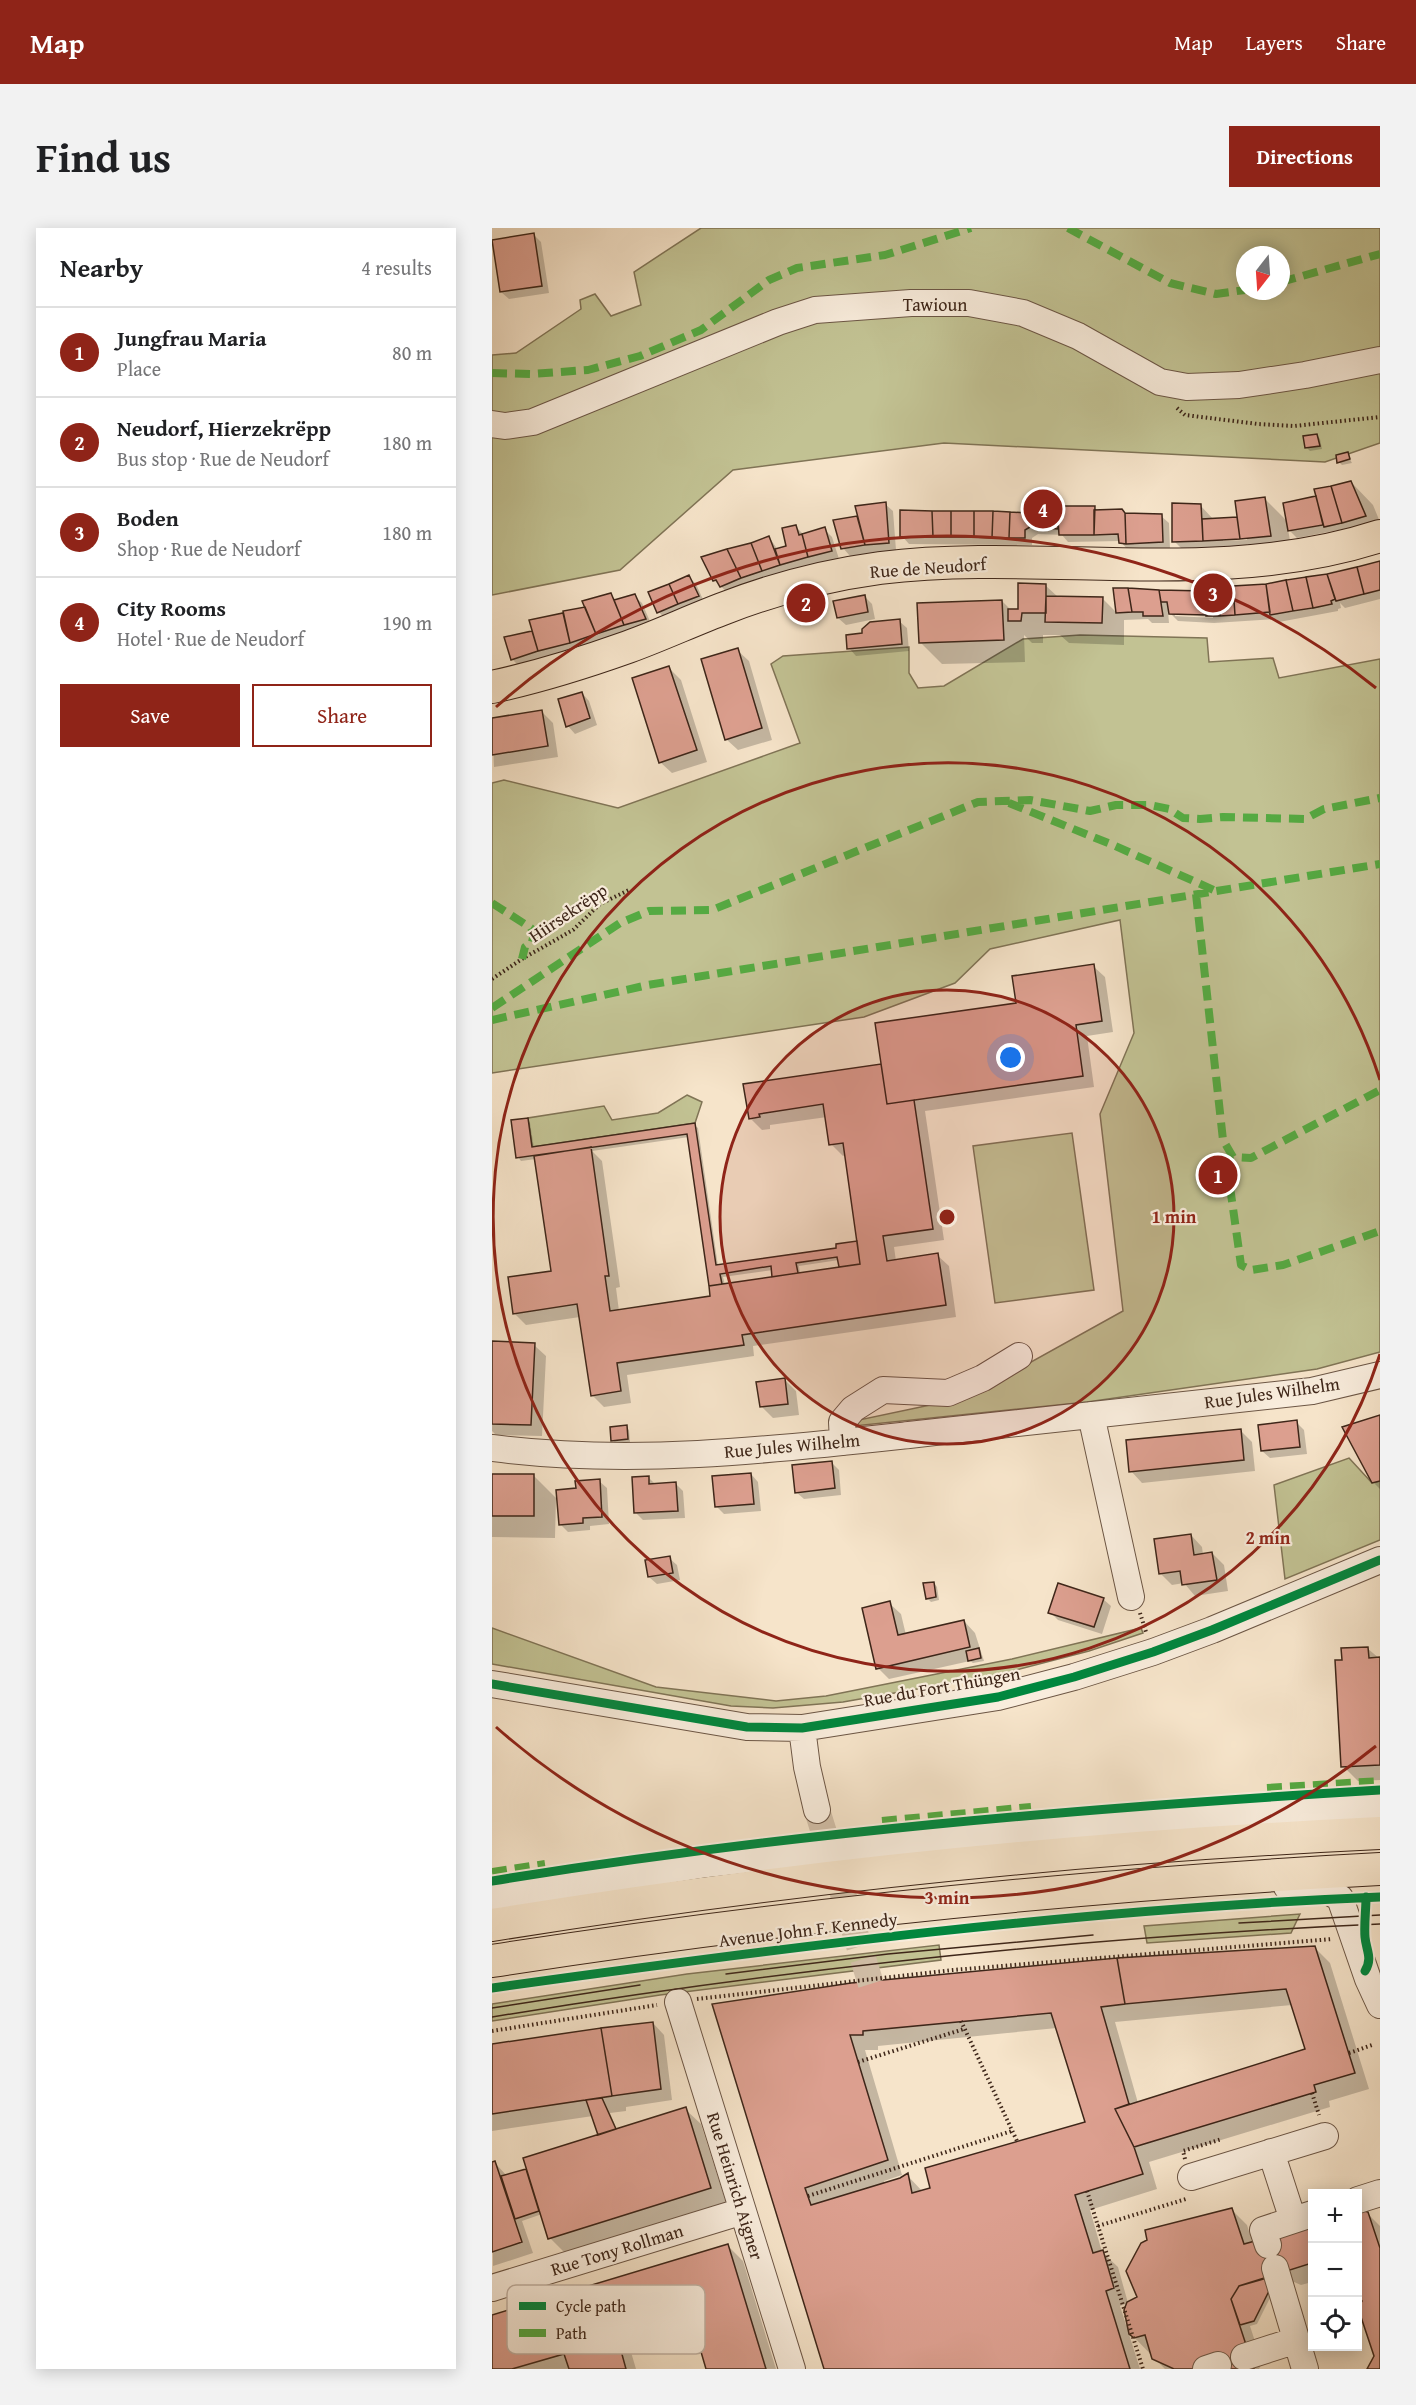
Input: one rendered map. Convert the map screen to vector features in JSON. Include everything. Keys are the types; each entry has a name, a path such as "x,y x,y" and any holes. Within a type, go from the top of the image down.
{"main road":[{"name":"Rue de Neudorf","path":"492,687 587,662 762,596 819,580 879,568 942,563 1226,564 1349,546 1380,536"},
{"path":"492,1925 710,1891 977,1862 1241,1826 1380,1833"},
{"name":"Avenue John F. Kennedy","path":"492,1961 658,1935 979,1898 1380,1869"}],"street":[{"name":"Tawioun","path":"492,424 505,426 533,422 778,322 815,310 969,303 1023,313 1078,336 1160,382 1187,387 1239,385 1380,360"},
{"path":"843,1442 842,1422 853,1409 882,1389 948,1393 983,1378 1019,1356"},
{"name":"Rue Jules Wilhelm","path":"492,1448 604,1455 694,1455 843,1442 1311,1390 1380,1375"},
{"path":"1091,1415 1136,1605"},
{"name":"Rue du Fort Thüngen","path":"492,1684 747,1727 802,1728 998,1696 1074,1677 1154,1652 1377,1568"},
{"path":"802,1728 807,1767 817,1810"},
{"path":"492,1898 707,1864 912,1841 1241,1826 1380,1806"},
{"path":"590,1883 614,1906"},
{"path":"1148,1885 1173,1895 1299,1886 1324,1889 1340,1898 1368,1979 1380,2006"},
{"name":"Rue Heinrich Aigner","path":"678,2002 792,2369"},
{"path":"1191,2177 1325,2136"},
{"path":"1271,2152 1303,2217 1263,2230 1305,2369"},
{"path":"1362,2199 1380,2193"},
{"name":"Rue Tony Rollman","path":"492,2289 743,2211"},
{"path":"1244,2357 1296,2340"}],"path":[{"path":"1168,401 1185,415 1258,424 1294,426 1380,417"},
{"path":"1136,1605 1145,1627"},
{"path":"1140,1638 1148,1635"},
{"path":"492,2031 678,2002 868,1978 1339,1938"},
{"path":"961,2021 1017,2141"},
{"path":"858,2062 964,2029"},
{"path":"1348,2053 1372,2045"},
{"path":"808,2196 1012,2131"},
{"path":"1098,2226 1197,2195 1183,2151 1222,2139"},
{"path":"1087,2192 1143,2369"}],"green space":[{"path":"701,228 1380,228 1380,443 1325,462 944,443 733,470 620,570 492,595 492,355 516,353 581,309 580,300 595,294 611,316 641,305 634,272"},
{"path":"1080,635 1207,638 1209,662 1273,658 1279,678 1380,659 1380,1352 1317,1369 1087,1402 854,1426 854,1421 968,1397 1123,1311 1100,1114 1134,1033 1120,920 990,949 955,983 864,1017 492,1073 492,783 504,780 618,808 800,743 771,664 783,656 909,647 909,673 918,688 944,686 1023,639"},
{"path":"687,1095 702,1102 695,1123 532,1147 528,1118 604,1106 612,1120 658,1113"},
{"path":"1072,1133 1094,1290 995,1303 973,1146"},
{"path":"1349,1458 1372,1483 1380,1481 1380,1540 1285,1579 1274,1485"},
{"path":"492,1628 656,1687 776,1701 826,1696 1012,1659 1141,1628 1143,1633 1089,1651 997,1675 843,1702 773,1708 731,1706 492,1664"},
{"path":"1300,1914 1291,1933 1147,1943 1144,1926"},
{"path":"939,1945 941,1960 660,1995 492,2021 492,2004 687,1974"}],"building":[{"path":"534,233 542,286 500,292 492,240"},
{"path":"1317,434 1320,446 1305,448 1303,436"},
{"path":"1348,452 1350,459 1337,463 1336,455"},
{"path":"1351,481 1366,516 1342,523 1331,486"},
{"path":"1331,486 1342,523 1324,527 1314,489"},
{"path":"1030,495 1055,496 1058,529 1030,527"},
{"path":"1316,496 1323,525 1288,531 1283,503"},
{"path":"1265,497 1271,536 1240,539 1235,501"},
{"path":"886,502 889,543 865,545 855,506"},
{"path":"1172,503 1201,504 1203,541 1172,542"},
{"path":"1057,506 1095,506 1094,535 1059,535"},
{"path":"1122,509 1125,513 1126,544 1119,543 1118,534 1094,535 1094,510"},
{"path":"900,510 932,511 933,537 900,537"},
{"path":"932,511 951,511 951,537 933,537"},
{"path":"951,511 974,511 974,537 951,537"},
{"path":"974,511 993,511 992,538 974,537"},
{"path":"993,511 1010,512 1009,538 992,538"},
{"path":"1010,512 1029,513 1030,527 1025,530 1025,538 1009,538"},
{"path":"1125,513 1162,514 1163,542 1126,544"},
{"path":"857,516 865,545 841,549 833,520"},
{"path":"1237,517 1240,539 1203,541 1202,519"},
{"path":"796,525 799,535 802,534 808,557 780,565 775,549 786,546 782,528"},
{"path":"825,527 832,551 808,557 802,534"},
{"path":"769,536 780,565 762,571 751,543"},
{"path":"751,543 762,571 741,578 727,549"},
{"path":"727,549 741,578 720,587 716,580 713,581 701,557"},
{"path":"1380,561 1380,590 1364,594 1357,567"},
{"path":"1357,567 1364,594 1336,601 1327,574"},
{"path":"1327,574 1335,599 1331,601 1332,604 1313,608 1306,577"},
{"path":"689,575 699,596 678,604 669,584"},
{"path":"1306,577 1313,608 1293,611 1286,580"},
{"path":"1286,580 1293,611 1270,615 1266,584"},
{"path":"1018,583 1046,584 1046,613 1022,613 1021,621 1008,621 1008,609 1018,609"},
{"path":"669,584 678,604 657,613 648,592"},
{"path":"1266,584 1270,612 1235,615 1233,586"},
{"path":"1233,586 1235,615 1220,616 1219,588"},
{"path":"1113,588 1128,588 1132,612 1116,613"},
{"path":"1128,588 1159,590 1163,616 1143,616 1143,612 1132,612"},
{"path":"1219,588 1220,616 1206,616 1205,591"},
{"path":"1159,590 1205,591 1206,615 1169,614 1167,602 1161,602"},
{"path":"611,593 624,625 596,634 582,601"},
{"path":"635,594 646,619 624,625 614,600"},
{"path":"865,595 868,612 837,618 833,601"},
{"path":"1046,596 1103,597 1102,623 1045,622"},
{"path":"1002,600 1004,640 919,643 917,603"},
{"path":"585,607 596,634 570,643 563,611"},
{"path":"563,613 570,643 538,651 529,620"},
{"path":"900,619 902,644 847,649 846,635 862,633 862,629 870,622"},
{"path":"532,631 538,651 511,660 504,637"},
{"path":"738,648 762,728 725,740 701,659"},
{"path":"669,666 697,750 659,763 632,678"},
{"path":"582,692 590,718 566,727 558,699"},
{"path":"542,710 548,746 492,755 492,718"},
{"path":"1094,964 1102,1021 1076,1025 1083,1076 887,1104 875,1023 1016,1003 1012,976"},
{"path":"881,1064 887,1104 914,1100 933,1229 883,1236 887,1261 938,1253 946,1305 742,1335 744,1345 617,1363 621,1391 591,1396 577,1304 513,1314 508,1277 551,1271 534,1156 591,1147 609,1276 605,1276 610,1311 710,1296 709,1286 860,1264 843,1143 829,1145 823,1104 759,1114 760,1117 749,1119 743,1084"},
{"path":"528,1118 532,1147 695,1123 716,1265 836,1248 836,1244 857,1241 860,1264 839,1267 837,1257 796,1263 798,1273 772,1277 771,1266 720,1274 722,1284 709,1286 687,1134 516,1158 511,1120"},
{"path":"492,1341 535,1343 531,1425 492,1424"},
{"path":"785,1378 788,1404 760,1407 756,1382"},
{"path":"1380,1415 1380,1481 1372,1483 1342,1427"},
{"path":"1297,1420 1300,1447 1261,1451 1258,1425"},
{"path":"627,1425 628,1439 611,1441 610,1427"},
{"path":"1241,1429 1244,1460 1129,1472 1126,1440"},
{"path":"832,1461 835,1488 795,1493 792,1465"},
{"path":"751,1473 754,1504 715,1507 712,1476"},
{"path":"492,1474 534,1474 534,1516 492,1516"},
{"path":"649,1476 649,1484 676,1482 678,1511 634,1513 632,1477"},
{"path":"600,1479 602,1517 583,1518 583,1523 559,1525 556,1490 576,1488 575,1481"},
{"path":"1191,1534 1194,1555 1212,1552 1217,1580 1182,1585 1180,1571 1159,1574 1154,1539"},
{"path":"670,1556 673,1573 648,1577 645,1560"},
{"path":"934,1582 936,1597 926,1599 923,1583"},
{"path":"1058,1583 1104,1598 1094,1627 1048,1613"},
{"path":"890,1601 898,1635 964,1620 970,1647 876,1669 862,1608"},
{"path":"1368,1647 1369,1658 1380,1657 1380,1765 1341,1767 1335,1660 1342,1660 1341,1648"},
{"path":"979,1648 981,1658 968,1661 966,1651"},
{"path":"1315,1946 1355,2073 1314,2085 1316,2092 1134,2147 1115,2109 1305,2049 1286,1989 1125,2004 1117,1958"},
{"path":"1117,1958 1125,2004 1101,2007 1129,2104 1115,2109 1134,2147 1143,2174 1075,2195 1093,2253 1103,2250 1114,2288 1106,2291 1130,2369 824,2369 712,2004 851,1983","holes":["1051,2013 1085,2122 925,2168 930,2188 912,2193 908,2173 900,2178 811,2205 805,2188 888,2160 850,2035 863,2035 863,2031"]},
{"path":"653,2022 661,2089 612,2096 601,2028"},
{"path":"601,2028 612,2096 492,2114 492,2044"},
{"path":"602,2098 616,2129 598,2135 586,2100"},
{"path":"686,2107 711,2188 548,2239 523,2158"},
{"path":"495,2161 522,2242 492,2252 492,2162"},
{"path":"526,2169 539,2211 515,2219 501,2176"},
{"path":"1232,2208 1244,2244 1308,2226 1308,2264 1239,2286 1231,2299 1254,2369 1174,2369 1152,2359 1145,2335 1134,2338 1129,2334 1124,2310 1127,2302 1137,2297 1126,2271 1141,2243 1147,2240 1145,2230"},
{"path":"1362,2210 1368,2212 1380,2248 1380,2369 1367,2369 1374,2356 1362,2320"},
{"path":"728,2244 766,2369 706,2369 702,2354 705,2354 705,2285 592,2285"},
{"path":"1267,2278 1270,2289 1254,2321 1240,2325 1231,2299 1239,2286"},
{"path":"507,2310 507,2354 564,2354 512,2369 492,2369 492,2315"},
{"path":"564,2354 622,2354 626,2369 569,2369"}],"tunnel":[{"path":"817,1810 874,1994"}],"tram line":[{"path":"1239,1923 1380,1915"},
{"path":"492,2017 713,1984 935,1957 1158,1937 1380,1924"},
{"path":"726,1974 888,1954 1093,1935"},
{"path":"492,2008 640,1985"}],"marked path":[{"path":"492,373 531,374 588,370 640,356 701,330 769,280 797,268 885,255 971,228"},
{"path":"1068,228 1170,283 1216,294 1236,291"},
{"path":"1290,279 1380,254"},
{"path":"492,1008 620,923 649,911 712,910 978,802 1030,800 1090,811 1116,805 1150,805 1169,809 1183,818 1305,819 1324,809 1380,798"},
{"path":"1009,803 1113,845 1216,891"},
{"path":"492,1020 648,985 1380,864"},
{"path":"1196,894 1223,1140 1233,1157 1251,1158 1380,1090"},
{"path":"492,903 531,928 534,934 532,942 525,947 522,959"},
{"path":"1220,1160 1230,1165 1235,1175 1230,1185 1220,1190 1210,1185 1205,1175 1210,1165 1220,1160"},
{"path":"1230,1187 1241,1265 1251,1270 1283,1265 1380,1231"},
{"path":"1267,1788 1380,1781"},
{"path":"882,1821 1031,1807"},
{"path":"492,1872 545,1864"}],"cycle path":[{"path":"492,1684 747,1727 802,1728 998,1697 1074,1677 1153,1652 1212,1630 1380,1560"},
{"path":"492,1881 713,1849 935,1824 1157,1805 1380,1790"},
{"path":"1365,1971 1369,1958 1365,1932 1366,1897"},
{"path":"492,1988 824,1944 1046,1920 1380,1897"}],"place":[{"name":"City Rooms","path":"1043,509"},
{"name":"Boden","path":"1213,593"},
{"name":"Neudorf, Hierzekrëpp","path":"806,603"},
{"name":"Jungfrau Maria","path":"1218,1175"}]}
